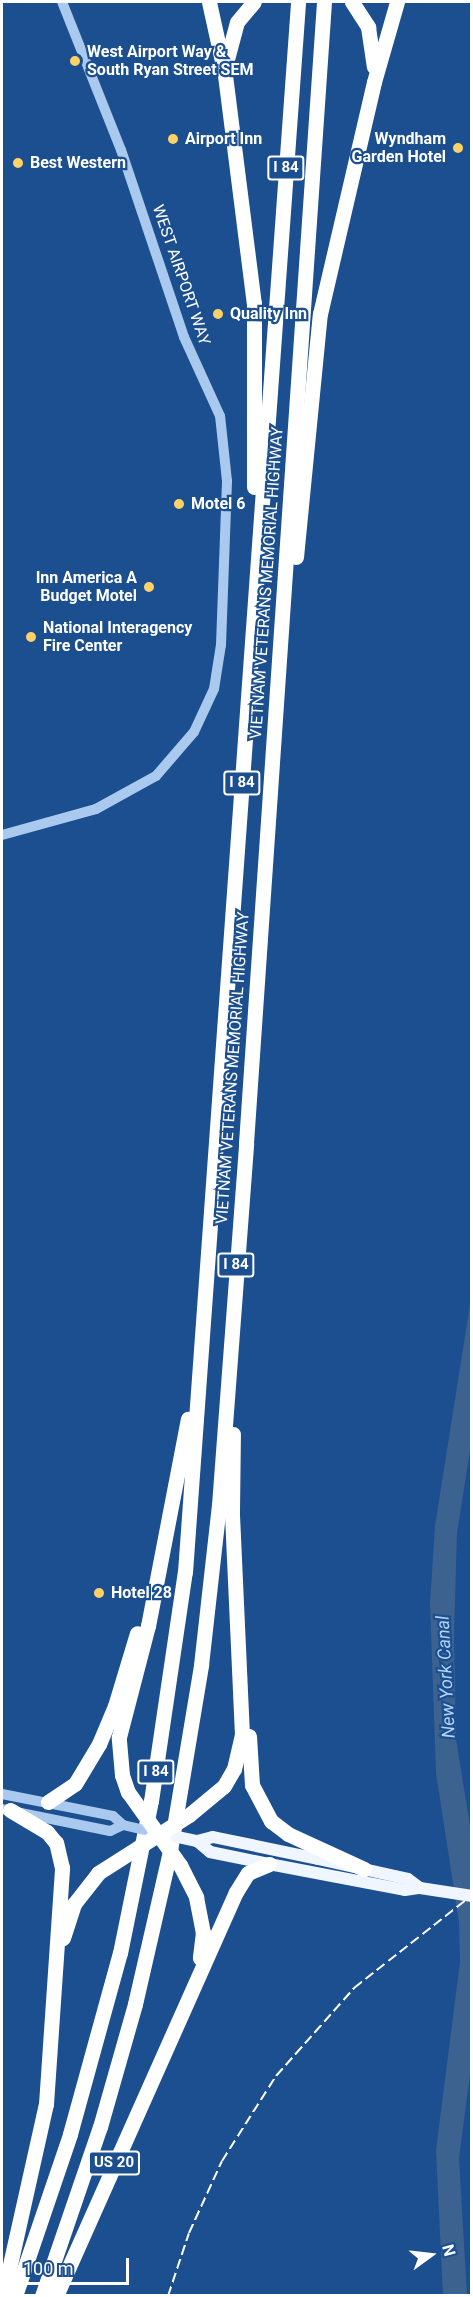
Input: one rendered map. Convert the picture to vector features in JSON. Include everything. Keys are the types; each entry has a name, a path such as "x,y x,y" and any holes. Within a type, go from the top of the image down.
{"highway":[{"path":"209,2 225,75 255,303 255,592"},
{"path":"225,75 231,35 254,2"},
{"name":"VIETNAM VETERANS MEMORIAL HIGHWAY","path":"15,2295 101,2030 151,1801 185,1572 298,2"},
{"name":"VIETNAM VETERANS MEMORIAL HIGHWAY","path":"42,2295 115,2080 148,1949 178,1807 214,1562 246,1143 324,2"},
{"path":"351,2 363,16 372,40 374,82"},
{"path":"279,667 302,518 320,314 374,82 397,2"},
{"path":"246,1143 232,1511 252,1785 259,1803 271,1821 288,1834 364,1869"},
{"path":"188,1992 201,1956 203,1932 196,1897 159,1833 128,1792 122,1775 119,1737 148,1626 186,1432 210,1231"},
{"path":"48,1802 75,1785 107,1726 163,1550"},
{"path":"53,1988 68,1920 84,1889 98,1873 224,1786 241,1749 240,1631"},
{"path":"3,2295 45,2104 60,1855 47,1832 5,1810"},
{"name":"US 20","path":"56,2295 188,1992 243,1879 268,1864"}],"main road":[{"path":"159,1833 196,1841 213,1838 364,1869 408,1879 420,1888"},
{"path":"196,1841 210,1852 268,1864 405,1890 420,1888 471,1896"}],"street":[{"name":"WEST AIRPORT WAY","path":"2,835 96,809 137,789 182,749 214,689 221,645 227,453 220,416 184,337 129,170 62,2"},
{"path":"2,1794 113,1816 123,1825 159,1833"},
{"path":"5,1810 110,1831 123,1825"}],"water":[{"name":"New York Canal","path":"471,1298 471,1444 457,1533 454,1634 456,1739 472,1838 472,2059 459,2158 467,2295 443,2296 436,2150 460,1962 459,1922 436,1773 430,1603 435,1526"}],"railway":[{"path":"168,2296 189,2233 222,2161 276,2076 354,1988 472,1895"}],"place":[{"name":"West Airport Way & South Ryan Street SEM","path":"75,61"},
{"name":"Airport Inn","path":"173,139"},
{"name":"Wyndham Garden Hotel","path":"458,148"},
{"name":"Best Western","path":"18,163"},
{"name":"Quality Inn","path":"218,314"},
{"name":"Motel 6","path":"179,504"},
{"name":"Inn America A Budget Motel","path":"149,587"},
{"name":"National Interagency Fire Center","path":"31,637"},
{"name":"Hotel 28","path":"99,1593"}]}
